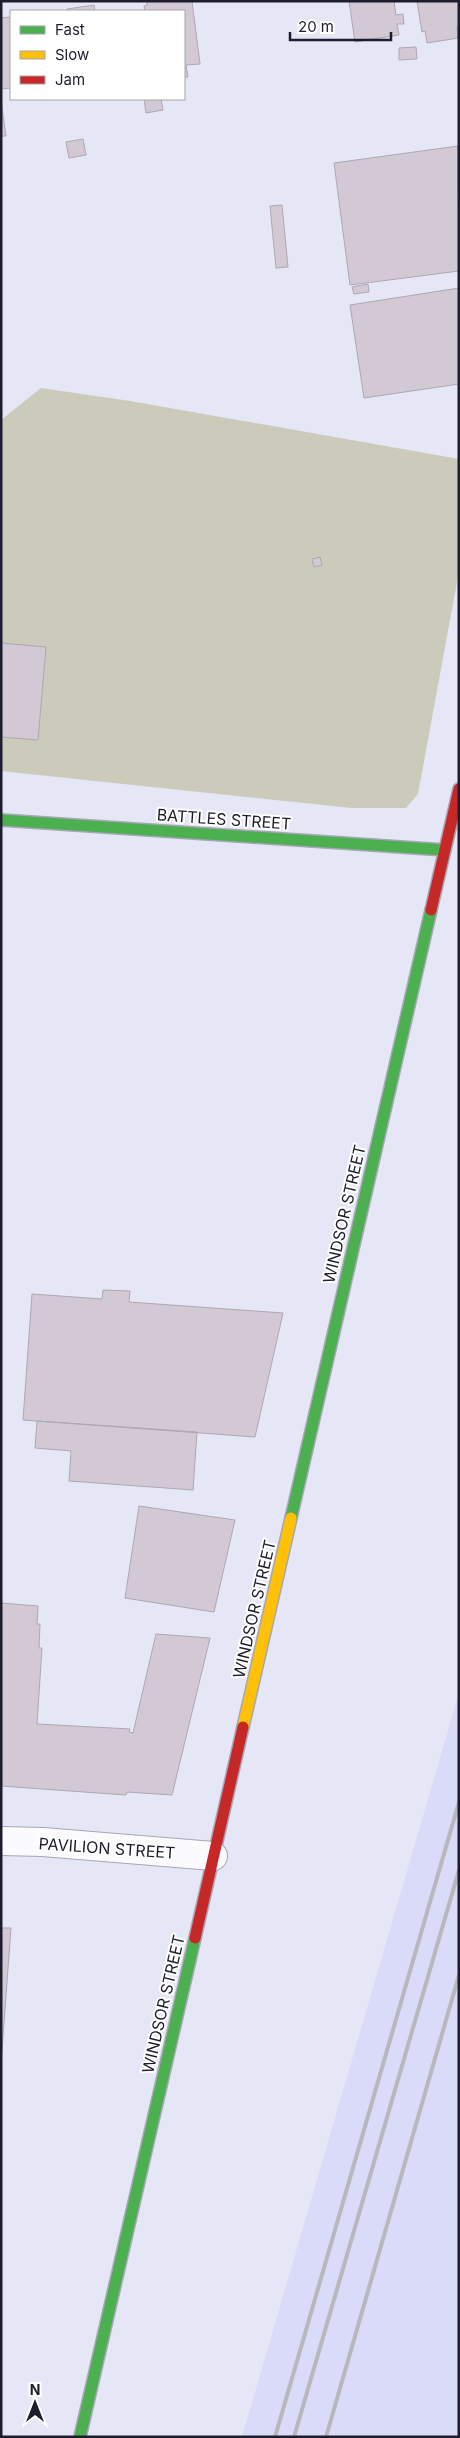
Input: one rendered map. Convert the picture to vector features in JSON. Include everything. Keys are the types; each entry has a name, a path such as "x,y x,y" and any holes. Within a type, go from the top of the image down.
{"main road":[{"name":"WINDSOR STREET","path":"80,2437 459,788"},
{"name":"BATTLES STREET","path":"1,820 444,850"}],"street":[{"name":"PAVILION STREET","path":"1,1841 43,1842 213,1856"}],"shaded area":[{"path":"41,388 130,401 459,459 459,571 418,794 406,808 352,808 1,771 1,420"},
{"path":"459,1693 459,2437 242,2437"}],"building":[{"path":"147,1 192,1 200,64 186,65 188,77 185,77 185,10 145,10 144,6 147,5"},
{"path":"349,1 394,1 396,15 403,14 404,24 397,24 399,35 355,42"},
{"path":"417,1 459,1 458,38 427,43 425,31 422,32"},
{"path":"94,5 95,10 68,10"},
{"path":"10,17 10,88 1,89 1,18"},
{"path":"416,47 417,59 399,60 399,48"},
{"path":"1,100 6,136 1,136"},
{"path":"144,100 161,100 163,110 146,113"},
{"path":"83,139 86,155 69,158 66,142"},
{"path":"458,146 459,271 350,285 334,163"},
{"path":"282,205 288,267 276,268 270,206"},
{"path":"368,284 369,292 354,294 352,287"},
{"path":"459,288 459,384 364,398 350,305"},
{"path":"320,557 322,565 314,567 312,559"},
{"path":"1,643 46,647 38,740 1,737"},
{"path":"103,1290 130,1291 129,1302 283,1313 255,1437 23,1420 32,1294 102,1299"},
{"path":"37,1421 197,1432 193,1490 69,1481 71,1451 35,1448"},
{"path":"139,1506 235,1520 214,1612 125,1598"},
{"path":"1,1603 38,1606 37,1624 40,1624 39,1648 42,1648 37,1724 130,1729 129,1732 133,1733 156,1634 210,1638 172,1795 127,1792 126,1795 1,1786"},
{"path":"1,1928 11,1928 1,2064"}],"railway":[{"path":"275,2437 459,1802"},
{"path":"294,2437 459,1870"},
{"path":"326,2437 459,1975"}],"traffic: fast":[{"path":"1,820 445,850"},
{"path":"291,1518 431,910"},
{"path":"80,2437 195,1938"}],"traffic: slow":[{"path":"243,1727 291,1518"}],"traffic: jam":[{"path":"431,910 459,789"},
{"path":"195,1938 243,1727"}]}
